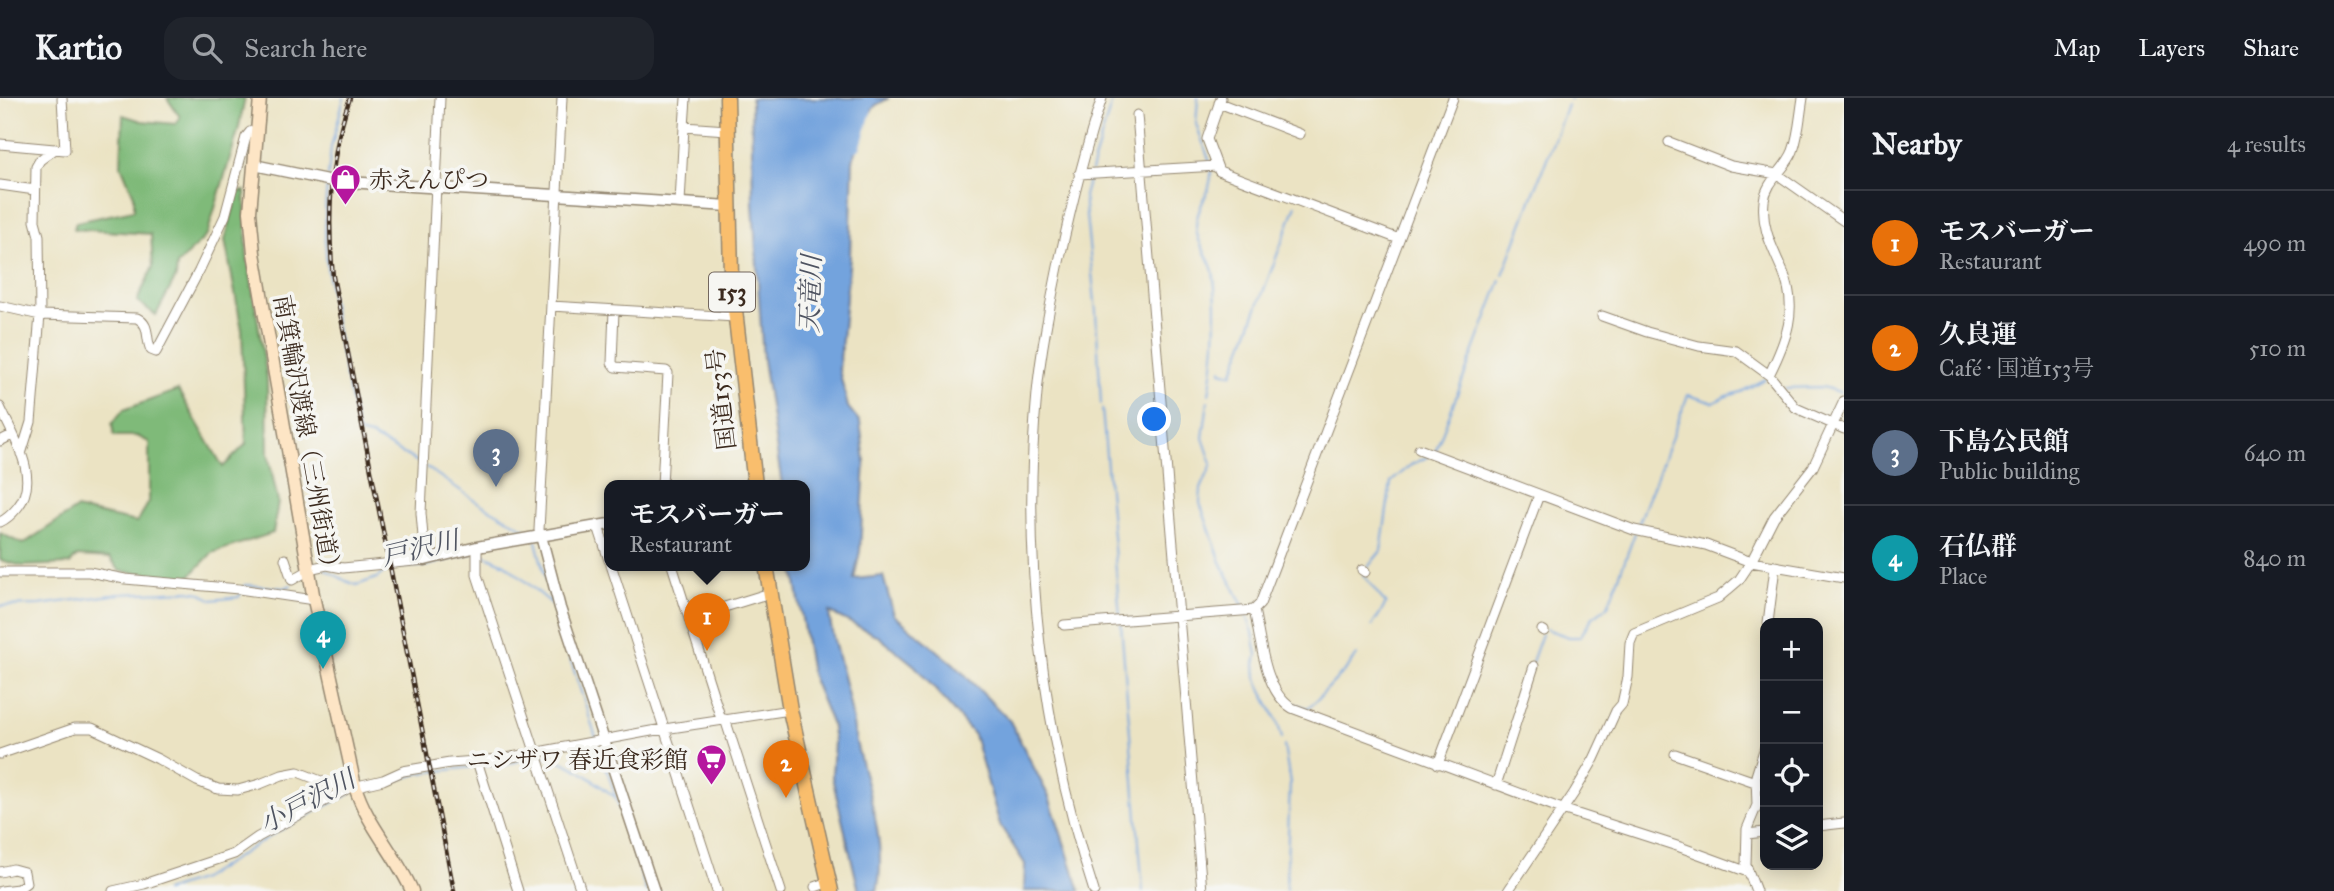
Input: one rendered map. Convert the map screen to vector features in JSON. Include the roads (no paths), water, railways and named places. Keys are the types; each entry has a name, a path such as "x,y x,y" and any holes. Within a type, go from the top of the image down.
{"highway":[{"name":"国道153号","path":"727,98 735,317 754,480"},
{"path":"767,571 790,710 825,887"}],"main road":[{"name":"南箕輪沢渡線（三州街道）","path":"260,98 250,212 254,253 314,600 354,789 361,806 404,872 412,891"}],"street":[{"path":"0,144 65,150 62,98"},
{"path":"425,559 421,513 440,98"},
{"path":"562,98 539,530 560,608 654,891"},
{"path":"680,203 686,98"},
{"path":"1094,891 1054,746 1039,632 1033,500 1036,395 1042,348 1079,174 1102,98"},
{"path":"1064,625 1249,610 1259,604 1453,98"},
{"path":"1769,374 1785,343 1789,319 1789,289 1763,223 1765,192 1792,153 1803,98"},
{"path":"1300,134 1220,100 1207,139 1219,171 1399,239"},
{"path":"1137,114 1202,891"},
{"path":"684,127 727,130"},
{"path":"0,306 40,315 137,318 144,322 148,345 156,352 225,216 246,136 257,129"},
{"path":"1669,142 1731,166 1777,174 1844,221"},
{"path":"21,454 31,422 40,315 39,236 35,221 36,167 40,160 55,149"},
{"path":"254,165 320,180 729,206"},
{"path":"1079,174 1217,166"},
{"path":"0,185 35,190"},
{"path":"551,306 735,317"},
{"path":"614,310 612,363 615,367 666,370 668,373 662,480"},
{"path":"1602,316 1699,346 1736,351 1769,374 1796,408 1844,429"},
{"path":"1508,891 1594,759 1616,711 1622,704 1628,677 1630,643 1634,633 1718,598 1739,580 1774,517 1813,467 1844,401"},
{"path":"0,407 27,470 24,497 14,511 0,522"},
{"path":"0,441 12,435"},
{"path":"1419,449 1636,531 1706,545 1751,562 1844,578"},
{"path":"1437,764 1539,495"},
{"path":"285,559 292,580 310,570 327,565 343,568 477,552 541,536 603,525"},
{"path":"477,552 477,575 581,891"},
{"path":"1769,618 1775,567"},
{"path":"613,571 717,891"},
{"path":"674,571 781,891"},
{"path":"0,572 89,572 159,584 242,590 314,600"},
{"path":"689,618 770,593"},
{"path":"1249,610 1277,695 1283,702 1307,715 1562,809 1748,872"},
{"path":"1496,785 1534,666"},
{"path":"113,891 144,884 233,854 258,837 354,789 429,765 478,764 536,756 664,729 790,710"},
{"path":"0,754 75,728 92,728 218,789 238,790 298,772 326,783 354,789"},
{"path":"1675,754 1755,782"},
{"path":"478,764 518,891"},
{"path":"1756,891 1748,872 1747,828 1756,805 1755,782 1760,764"},
{"path":"1823,825 1844,823"},
{"path":"1747,834 1760,833"},
{"path":"0,872 13,869 24,872 26,878 26,883 18,889 1,891"}],"water":[{"path":"751,98 889,98 876,105 861,124 853,161 850,257 839,370 848,407 860,422 865,461 860,551 854,579 883,576 894,615 954,664 1010,721 1049,797 1080,891 1024,891 1025,864 1000,825 974,735 915,666 878,636 829,612 879,840 880,875 877,891 859,891 832,777 834,741 831,723 811,674 794,571 810,571 810,480 781,480 763,360 753,204"}],"waterway":[{"path":"328,176 331,147 344,98"},
{"name":"天竜川","path":"855,145 869,98"},
{"path":"1091,171 1113,98"},
{"path":"1198,98 1196,124 1210,162"},
{"path":"1503,275 1567,105"},
{"path":"1209,394 1216,332 1215,285 1213,271 1198,238 1196,226 1210,185 1211,170"},
{"path":"1089,178 1084,196 1096,312 1101,404"},
{"path":"327,184 325,216 328,279 358,433 371,436 418,462"},
{"path":"1221,369 1232,374 1296,205"},
{"path":"1435,452 1501,280"},
{"path":"1637,528 1688,395 1714,403 1765,379"},
{"path":"1785,388 1822,387 1840,392"},
{"path":"1208,401 1203,438 1212,464 1201,489 1200,503 1221,562 1243,606"},
{"path":"1102,409 1120,617"},
{"path":"1367,568 1381,551 1391,482 1411,465 1429,456"},
{"path":"426,467 479,503 531,532"},
{"path":"1546,629 1569,637 1580,637 1592,618 1608,606 1635,533"},
{"name":"戸沢川","path":"536,541 552,604 596,737"},
{"name":"戸沢川","path":"325,569 357,585 377,578 393,567 425,566 473,553"},
{"name":"戸沢川","path":"482,554 505,564 552,604"},
{"path":"1363,575 1386,604 1372,626"},
{"name":"戸沢川","path":"243,587 285,588 291,585"},
{"name":"戸沢川","path":"0,606 39,605 120,594 188,591 201,593 212,600 239,597 241,592"},
{"path":"1246,614 1257,655 1256,678 1277,721 1282,738"},
{"path":"1121,624 1143,891"},
{"path":"1532,662 1542,634"},
{"path":"1308,709 1357,655"},
{"path":"1294,704 1307,708"},
{"name":"小戸沢川","path":"599,745 646,891"},
{"path":"1284,746 1290,783 1286,891"},
{"name":"小戸沢川","path":"541,756 571,766 615,797"},
{"name":"小戸沢川","path":"482,766 506,765 528,758"},
{"name":"小戸沢川","path":"386,783 421,773 473,767"},
{"name":"小戸沢川","path":"363,790 381,785"},
{"name":"小戸沢川","path":"165,891 202,879 280,830 351,793"}],"railway":[{"path":"350,98 338,142 331,187 333,277 454,891"}],"place":[{"name":"赤えんぴつ","path":"346,207"},
{"name":"下島公民館","path":"496,487"},
{"name":"モスバーガー","path":"707,651"},
{"name":"石仏群","path":"323,669"},
{"name":"ニシザワ 春近食彩館","path":"711,787"},
{"name":"久良運","path":"786,798"}]}
